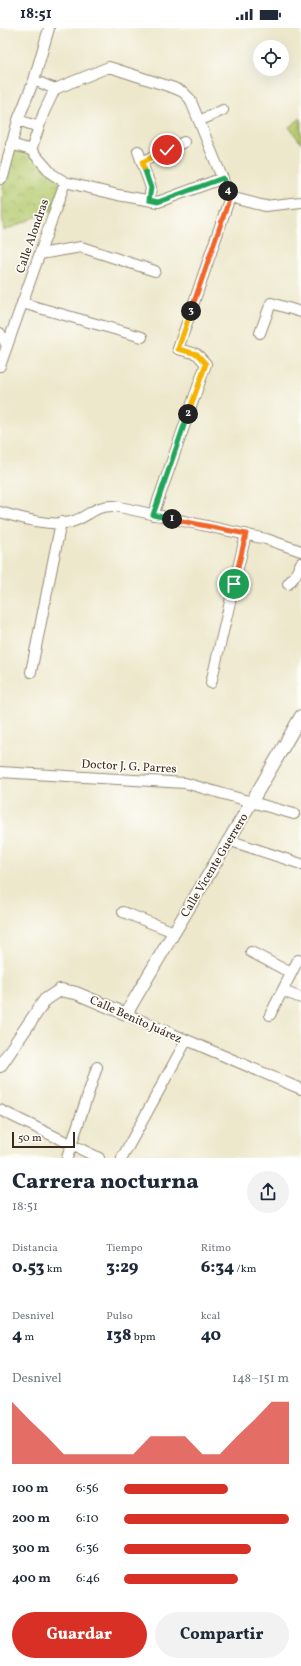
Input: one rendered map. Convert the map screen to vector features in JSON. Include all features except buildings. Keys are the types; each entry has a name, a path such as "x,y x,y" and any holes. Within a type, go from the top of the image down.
{"street":[{"path":"2,178 20,115 34,80 49,28"},
{"path":"31,150 55,89 109,67 159,82 183,92 190,99 230,197 178,349 197,354 206,364 153,515"},
{"path":"34,80 55,89"},
{"path":"199,121 223,110"},
{"path":"20,115 39,127"},
{"path":"142,162 184,142"},
{"path":"11,144 31,150 52,174 65,182 158,202 223,178"},
{"path":"138,151 151,188 149,200"},
{"name":"Calle Alondras","path":"0,366 65,182"},
{"path":"230,197 266,206 301,202"},
{"path":"40,254 81,247 155,271"},
{"path":"22,303 142,337"},
{"path":"260,333 271,303 301,312"},
{"path":"0,333 7,346"},
{"path":"0,512 29,520 61,522 74,521 95,509 104,506 246,534 301,551"},
{"path":"31,672 61,522"},
{"path":"211,683 246,534"},
{"path":"288,584 295,576 301,563"},
{"name":"Calle Vicente Guerrero","path":"126,1014 228,840 253,801 301,716"},
{"name":"Doctor J. G. Parres","path":"0,772 185,782 294,814"},
{"path":"228,840 301,864"},
{"path":"123,912 174,932"},
{"path":"251,952 291,973"},
{"path":"270,1015 298,960"},
{"name":"Calle Benito Juárez","path":"0,1066 45,1000 60,990 76,993 301,1089"},
{"path":"283,991 301,998"},
{"path":"122,1158 186,1041"},
{"path":"67,1158 97,1067"},
{"path":"0,1110 99,1158"}],"green space":[{"path":"301,118 301,143 289,127"},
{"path":"11,144 31,150 65,182 56,208 4,231 2,210 3,188"}],"route":[{"path":"167,150 142,162 151,188 149,200 158,202 223,178 230,197 178,349 197,354 206,364 153,515 246,534 234,584"}]}
